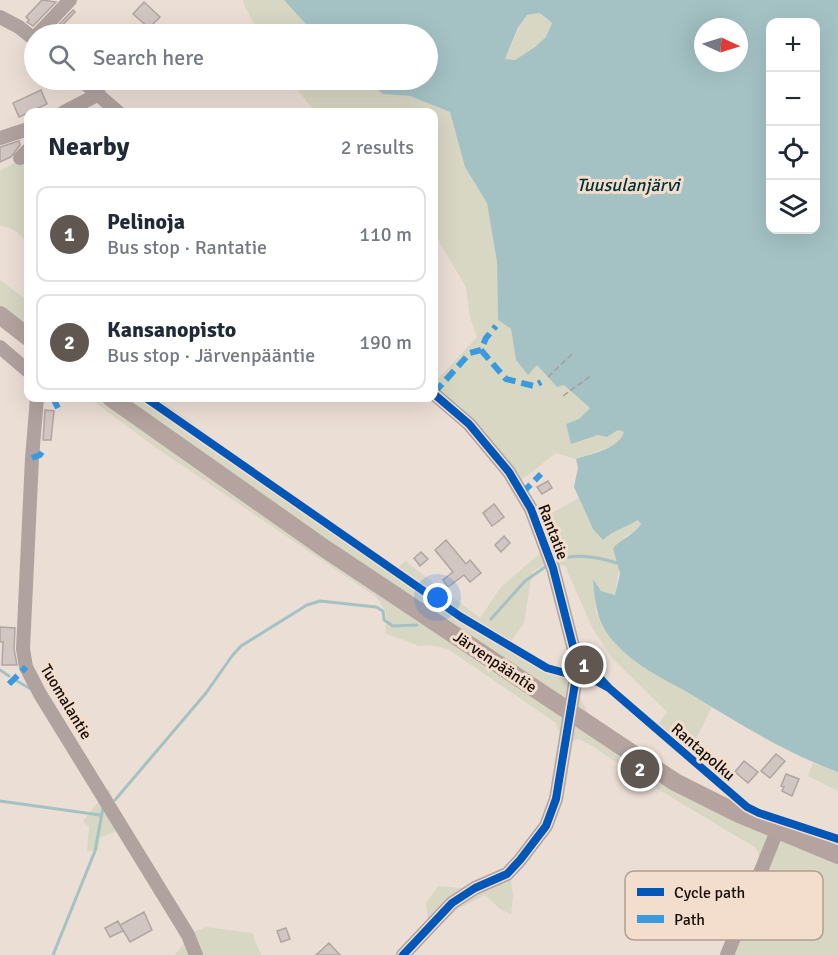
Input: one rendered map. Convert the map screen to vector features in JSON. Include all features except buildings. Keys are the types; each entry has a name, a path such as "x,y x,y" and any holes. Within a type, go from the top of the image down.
{"main road":[{"path":"0,315 24,334"},
{"name":"Järvenpääntie","path":"117,402 324,548 675,782 739,814 838,855"}],"street":[{"path":"48,24 70,0"},
{"path":"0,16 24,30"},
{"path":"94,90 114,108"},
{"path":"72,108 99,94"},
{"path":"0,138 24,130"},
{"path":"0,347 24,368"},
{"name":"Rantatie","path":"403,955 452,903 475,888 507,874 546,826 556,800 575,692 576,664 553,568 534,516 509,472 469,424 438,397"},
{"name":"Tuomalantie","path":"37,402 23,649 26,667 40,694 104,794 188,935 196,955"},
{"path":"761,871 777,831"},
{"path":"726,955 732,940"}],"path":[{"path":"548,377 572,354"},
{"path":"563,396 592,375"}],"green space":[{"path":"243,0 284,0 306,24 254,24"},
{"path":"540,13 552,23 546,37 515,60 505,59 527,15"},
{"path":"298,90 378,90 383,94 410,96 450,112 465,167 487,203 497,262 498,320 511,329 516,360 537,365 557,387 564,385 590,408 579,419 598,435 607,437 618,430 624,432 617,444 576,459 556,453 520,481 438,390 438,379 477,337 470,318 466,287 438,240 438,108 312,108"},
{"path":"24,157 24,240 14,230 0,226 0,171"},
{"path":"0,280 24,298 24,343 0,324"},
{"path":"94,402 164,402 396,570 405,561 480,618 501,587 545,549 532,524 579,498 593,529 617,528 639,520 641,524 638,529 623,538 615,595 601,591 594,581 596,613 614,642 637,663 712,707 686,759 654,730 667,712 612,658 593,629 565,566 547,563 532,572 524,623 510,642 563,671 582,675 580,697 589,715 638,748 728,803 735,801 755,810 790,820 838,844 838,955 720,955 726,940 823,940 823,871 753,871 759,856 756,848 636,776 591,745 578,739 573,741 559,733 556,723 448,649 430,645 419,646 385,633 386,613 375,596 159,450"},
{"path":"813,763 838,772 838,791 808,776"},
{"path":"109,788 115,806 127,826 100,838 98,851 87,851 89,827 83,821"},
{"path":"493,874 511,880 513,896 511,914 500,909 485,895 459,908 438,927 428,920 426,903 438,886 461,888"},
{"path":"206,927 252,933 261,955 175,955 192,933"}],"water":[{"name":"Tuusulanjärvi","path":"284,0 838,0 838,772 780,746 658,676 631,658 609,636 598,613 593,579 601,591 615,595 620,574 613,548 641,524 638,520 603,540 593,529 574,487 578,468 576,459 610,447 621,438 624,432 618,430 607,437 598,435 571,444 566,424 579,419 590,408 564,385 557,387 537,365 528,375 516,360 511,329 498,320 497,262 487,203 465,167 450,112 410,96 383,94 378,90 438,90 438,24 306,24","holes":["540,13 552,23 546,37 515,60 505,59 518,28 527,15"]}],"waterway":[{"path":"554,562 577,556 594,557 617,563"},
{"path":"491,619 525,581 548,565"},
{"path":"115,800 206,693 241,646 307,605 320,601 376,607 383,611 384,620 393,626 417,625"},
{"path":"0,670 9,676"},
{"path":"17,681 31,689"},
{"path":"0,801 100,815"},
{"path":"53,955 95,851 103,808"}],"marked path":[{"path":"438,389 470,353 481,350 486,338 496,326"},
{"path":"481,350 506,379 534,386 541,382"},
{"path":"55,402 58,408"},
{"path":"32,458 40,455 45,447"},
{"path":"522,493 541,474"},
{"path":"9,684 26,667"}],"cycle path":[{"path":"403,955 452,903 475,888 507,874 546,826 556,799 576,677 574,650 553,568 531,509 509,472 469,424 438,397"},
{"path":"152,402 461,617 547,668 598,682 609,688"},
{"name":"Rantapolku","path":"574,650 609,688 747,807 838,839"}],"place":[{"name":"Pelinoja","path":"584,665"},
{"name":"Kansanopisto","path":"640,769"}]}
